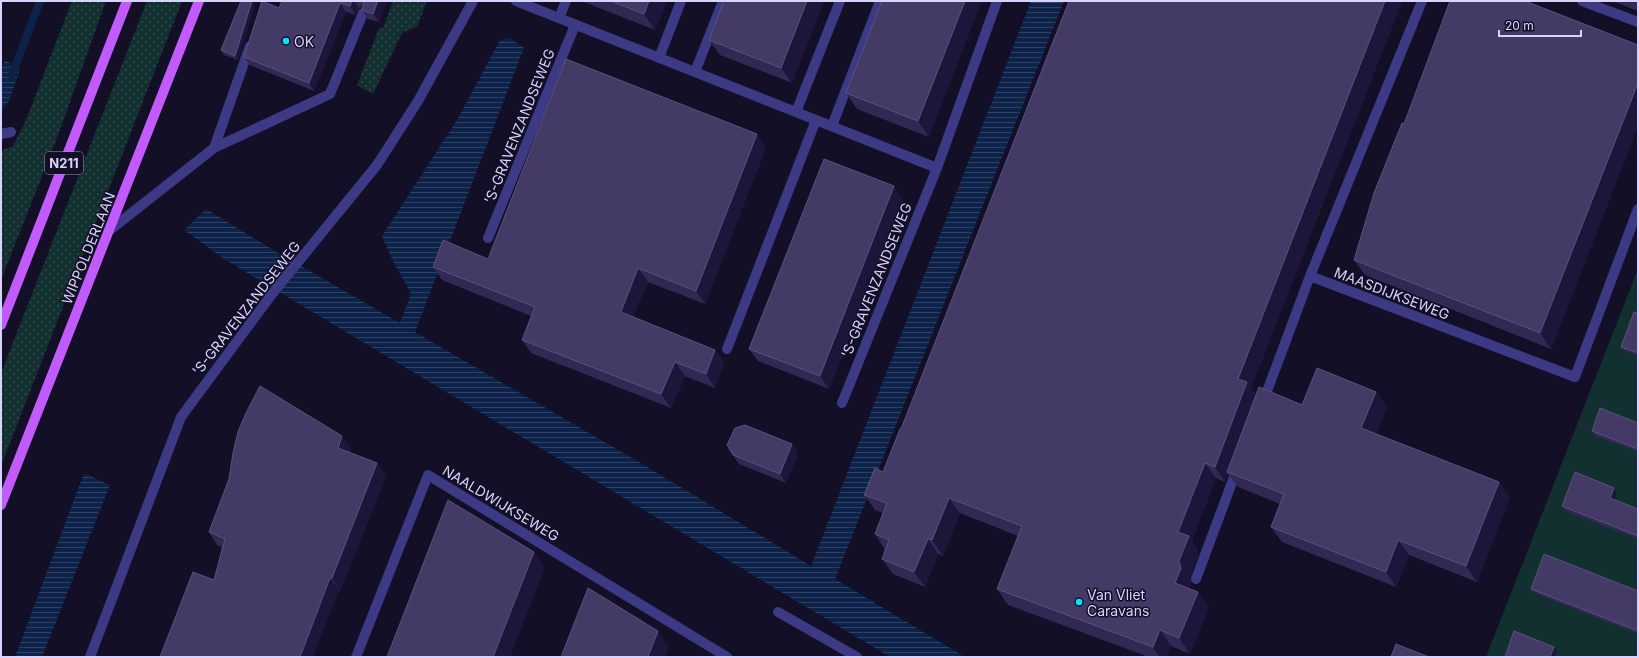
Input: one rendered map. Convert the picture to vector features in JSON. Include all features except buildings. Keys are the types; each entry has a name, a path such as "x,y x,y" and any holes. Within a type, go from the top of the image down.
{"main road":[{"name":"N211","path":"1,325 127,1"},
{"name":"WIPPOLDERLAAN","path":"1,505 110,230 198,1"}],"street":[{"name":"'S-GRAVENZANDSEWEG","path":"90,657 181,417 272,294 376,166 418,101 473,1"},
{"path":"516,1 937,168"},
{"path":"559,18 566,1"},
{"path":"659,58 681,1"},
{"path":"695,72 723,1"},
{"path":"796,112 840,1"},
{"path":"832,126 880,1"},
{"name":"'S-GRAVENZANDSEWEG","path":"842,403 937,168 997,1"},
{"path":"1260,408 1310,276 1422,1"},
{"path":"1582,1 1638,22"},
{"path":"110,230 214,148 330,94 363,13"},
{"name":"'S-GRAVENZANDSEWEG","path":"488,238 575,25"},
{"path":"214,148 252,37"},
{"path":"727,348 816,120"},
{"name":"MAASDIJKSEWEG","path":"1310,276 1575,377 1638,209"},
{"path":"1196,579 1241,459"},
{"name":"NAALDWIJKSEWEG","path":"356,657 428,475 727,657"},
{"path":"778,612 857,657"}],"green space":[{"path":"72,1 106,1 57,138 1,280 1,151 13,146 26,120"},
{"path":"147,1 182,1 1,466 1,373"},
{"path":"393,1 427,1 417,27 402,33 373,94 357,85 379,28 383,28"},
{"path":"1638,269 1638,657 1486,657"}],"water":[{"path":"1031,1 1064,1 835,579 965,657 890,657 224,259 184,230 206,209 275,251 400,323 411,294 392,259 382,236 457,120 500,40 510,38 524,48 415,332 644,465 811,566"},
{"path":"5,60 20,69 9,101 1,110 1,71"},
{"path":"84,473 110,485 42,657 15,657"}],"waterway":[{"path":"12,75 40,1"}],"place":[{"name":"OK","path":"286,41"},
{"name":"Van Vliet Caravans","path":"1079,602"}]}
